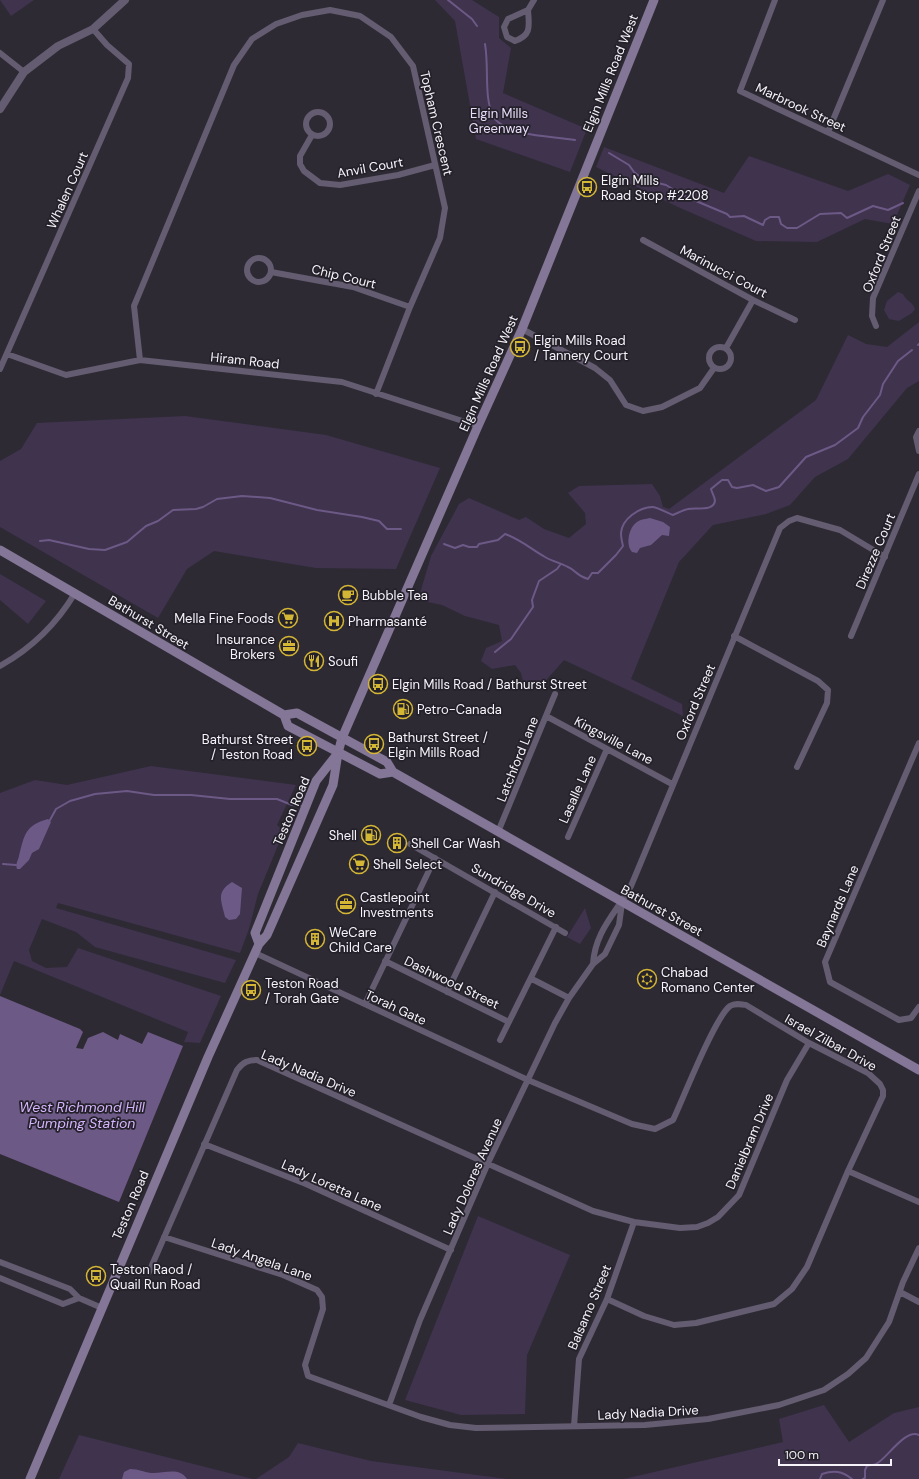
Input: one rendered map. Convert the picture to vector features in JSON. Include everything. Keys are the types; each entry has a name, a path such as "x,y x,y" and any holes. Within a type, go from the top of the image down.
{"main road":[{"name":"Elgin Mills Road West","path":"338,753 342,738 522,329 654,0"},
{"name":"Bathurst Street","path":"0,550 284,715 298,713 387,762 393,772 919,1070"},
{"name":"Bathurst Street","path":"284,715 288,726 338,753 380,774 393,772"},
{"name":"Teston Road","path":"259,944 255,933 316,780 338,753"},
{"name":"Teston Road","path":"30,1479 208,1057 259,944 267,934 333,785 338,753"}],"street":[{"path":"0,109 24,72 58,46 93,29 125,0"},
{"path":"528,10 508,19 504,27 507,37 515,41 524,38 529,29 528,10 534,0"},
{"name":"Marbrook Street","path":"775,0 740,91 919,175"},
{"path":"828,132 883,0"},
{"name":"Topham Crescent","path":"140,360 134,306 234,64 252,39 276,24 302,15 330,10 360,16 391,37 413,66 445,208 440,238 410,307 376,394"},
{"name":"Whalen Court","path":"0,369 128,78 129,64 107,45 93,29"},
{"path":"0,53 24,72"},
{"path":"315,112 326,114 330,121 330,129 320,136 312,135 307,129 308,117 315,112"},
{"name":"Anvil Court","path":"312,135 300,156 300,164 304,171 320,183 340,185 398,175 435,165"},
{"name":"Oxford Street","path":"876,326 872,316 873,298 919,191"},
{"name":"Marinucci Court","path":"643,240 753,300 795,320"},
{"path":"259,258 267,260 271,272 267,278 260,282 253,280 247,270 252,260 259,258"},
{"name":"Chip Court","path":"271,272 353,287 410,307"},
{"path":"726,348 753,300"},
{"path":"522,329 595,368 610,380 626,405 643,412 662,407 700,388 714,368"},
{"path":"715,348 726,348 732,358 729,366 722,370 714,368 708,359 710,352 715,348"},
{"name":"Hiram Road","path":"7,354 66,375 140,360 342,382 478,426"},
{"path":"919,431 916,437 919,451"},
{"name":"Direzze Court","path":"851,636 919,474"},
{"name":"Oxford Street","path":"622,903 631,886 672,784 780,528 789,521 797,518 840,530 885,557"},
{"path":"0,666 19,655 41,637 62,614 76,593"},
{"path":"734,636 818,681 828,690 827,703 797,767"},
{"name":"Latchford Lane","path":"498,832 555,694"},
{"name":"Kingsville Lane","path":"546,716 672,784"},
{"name":"Baynards Lane","path":"919,743 825,962 830,982 899,1020 912,1018 919,1006"},
{"name":"Lasalle Lane","path":"568,837 607,749"},
{"name":"Sundridge Drive","path":"410,844 566,933"},
{"path":"365,1004 435,858"},
{"path":"447,992 495,892"},
{"name":"Lady Dolores Avenue","path":"592,964 594,949 610,916 622,903"},
{"name":"Lady Dolores Avenue","path":"389,1405 420,1320 488,1163 569,998 592,964 605,954 619,925 622,903"},
{"path":"500,1040 508,1022 532,979 556,927"},
{"name":"Torah Gate","path":"255,953 528,1080"},
{"name":"Dashwood Street","path":"385,961 508,1022"},
{"path":"532,979 569,998"},
{"name":"Israel Zilbar Drive","path":"528,1080 632,1124 655,1128 673,1120 716,1026 730,1006 737,1004 746,1005 809,1044 868,1073 880,1084 883,1090 883,1096 848,1171 807,1267 792,1289 774,1304 703,1322 674,1325 644,1316 607,1299"},
{"name":"Danielbram Drive","path":"488,1163 586,1208 634,1222 680,1228 708,1223 718,1217 739,1195 787,1080 809,1044"},
{"name":"Lady Nadia Drive","path":"149,1272 204,1144 237,1070 242,1063 258,1060 488,1163"},
{"name":"Lady Loretta Lane","path":"204,1144 306,1184 451,1250"},
{"path":"848,1171 919,1202"},
{"name":"Balsamo Street","path":"574,1426 579,1359 607,1299 634,1222"},
{"name":"Lady Angela Lane","path":"164,1237 283,1276 316,1290 322,1297 323,1309 305,1365 306,1372"},
{"name":"Lady Nadia Drive","path":"306,1372 308,1376 317,1380 421,1417 450,1425 476,1428 645,1425 708,1419 779,1405 824,1390 848,1374 866,1358 889,1322 903,1282 919,1248"},
{"path":"0,1262 70,1289 79,1298 102,1308"},
{"path":"0,1278 64,1304 79,1298"},
{"path":"900,1292 919,1302"}],"green space":[{"path":"0,0 34,0 11,16"},
{"name":"Elgin Mills Greenway","path":"435,0 472,0 499,17 499,38 511,48 503,93 587,129 570,172 476,139 455,21"},
{"path":"604,147 724,193 749,156 848,191 888,174 910,185 893,224 865,219 817,242 756,241 678,207 596,167"},
{"path":"898,292 903,294 915,309 912,313 899,321 889,319 884,310 887,301"},
{"path":"919,322 919,381 907,388 848,459 815,477 790,505 766,514 713,525 679,562 631,679 682,704 683,716 564,660 541,686 523,681 521,673 515,665 492,669 481,661 486,648 502,641 499,625 465,616 442,605 418,600 431,556 459,504 469,498 519,520 526,517 544,529 569,538 586,524 585,513 568,493 579,486 652,484 660,496 663,507 669,509 816,400 848,335 866,344 887,347"},
{"path":"185,416 326,435 440,468 396,569 316,568 214,551 187,569 158,618 0,527 0,461 21,449 37,423"},
{"path":"0,574 46,601 28,624 0,600"},
{"path":"151,766 296,785 277,825 284,831 258,894 249,929 240,953 58,903 56,908 236,960 225,983 95,947 76,932 42,919 29,950 32,961 46,968 67,967 78,948 221,996 200,1043 184,1042 188,1032 14,961 0,995 0,793 35,780 67,785"},
{"path":"585,908 591,928 580,944 567,937"},
{"path":"478,1216 570,1255 527,1355 525,1414 461,1415 405,1400"},
{"path":"824,1405 849,1442 894,1413 919,1407 919,1479 624,1479 783,1442 779,1419"},
{"path":"79,1435 253,1479 59,1479"},
{"path":"298,1443 371,1461 507,1479 256,1479 289,1457"}],"water":[{"path":"650,518 663,522 670,527 669,536 662,535 651,545 640,548 637,553 632,552 628,541 634,524"},
{"path":"48,819 51,822 39,849 32,853 29,860 20,869 17,869 16,866 22,843 27,832 34,824"},
{"path":"232,882 242,888 240,914 236,919 229,920 225,917 221,897 224,889"},
{"name":"West Richmond Hill Pumping Station","path":"0,996 80,1029 83,1032 76,1048 83,1049 88,1038 103,1032 118,1040 120,1034 142,1044 148,1032 183,1046 119,1202 0,1154"},
{"path":"130,1469 151,1473 175,1472 184,1475 187,1479 122,1479 124,1472"}],"waterway":[{"path":"448,0 472,19 477,26"},
{"path":"485,44 488,100 491,111 496,120 505,127 514,131 575,140"},
{"path":"609,153 629,165 639,176 645,176 658,183 666,185 684,196 727,214 730,217 744,216 763,225 765,220 770,217 779,217 781,224 787,228 797,228 820,214 841,213 847,218 873,206 888,210 903,203"},
{"path":"444,544 455,548 463,545 477,547 479,544 498,540 505,534 521,541 540,554 571,568 581,576 588,579 592,573 598,573 623,546 621,535 624,523 632,515 642,509 653,507 673,515 688,509 711,507 715,501 711,489 722,480 728,480 732,487 737,488 753,485 766,491 779,487 806,457 835,445 858,428 863,417 880,395 883,384 898,361 912,350"},
{"path":"40,541 49,540 89,549 105,550 127,542 146,526 158,521 173,510 196,509 203,507 217,499 242,496 270,498 317,510 362,517 379,521 387,529 401,529"},
{"path":"495,652 511,639 533,607 532,600 539,581 557,569 560,565"},
{"path":"50,820 56,809 70,801 95,794 127,791 154,795 191,795 230,799 277,799 292,805 302,806"},
{"path":"3,864 16,865"},
{"path":"863,1479 865,1478 865,1470 867,1466 875,1465 908,1436 914,1434 919,1435"},
{"path":"820,1479 822,1474 830,1472 845,1474 852,1479"}],"place":[{"name":"Elgin Mills Road Stop #2208","path":"587,187"},
{"name":"Elgin Mills Road / Tannery Court","path":"520,347"},
{"name":"Bubble Tea","path":"348,595"},
{"name":"Mella Fine Foods","path":"288,618"},
{"name":"Pharmasanté","path":"334,621"},
{"name":"Insurance Brokers","path":"289,646"},
{"name":"Soufi","path":"314,661"},
{"name":"Elgin Mills Road / Bathurst Street","path":"378,684"},
{"name":"Petro-Canada","path":"403,709"},
{"name":"Bathurst Street / Elgin Mills Road","path":"374,744"},
{"name":"Bathurst Street / Teston Road","path":"307,746"},
{"name":"Shell","path":"371,835"},
{"name":"Shell Car Wash","path":"397,843"},
{"name":"Shell Select","path":"359,864"},
{"name":"Castlepoint Investments","path":"346,904"},
{"name":"WeCare Child Care","path":"315,939"},
{"name":"Chabad Romano Center","path":"647,979"},
{"name":"Teston Road / Torah Gate","path":"251,990"},
{"name":"Teston Raod / Quail Run Road","path":"96,1276"}]}
